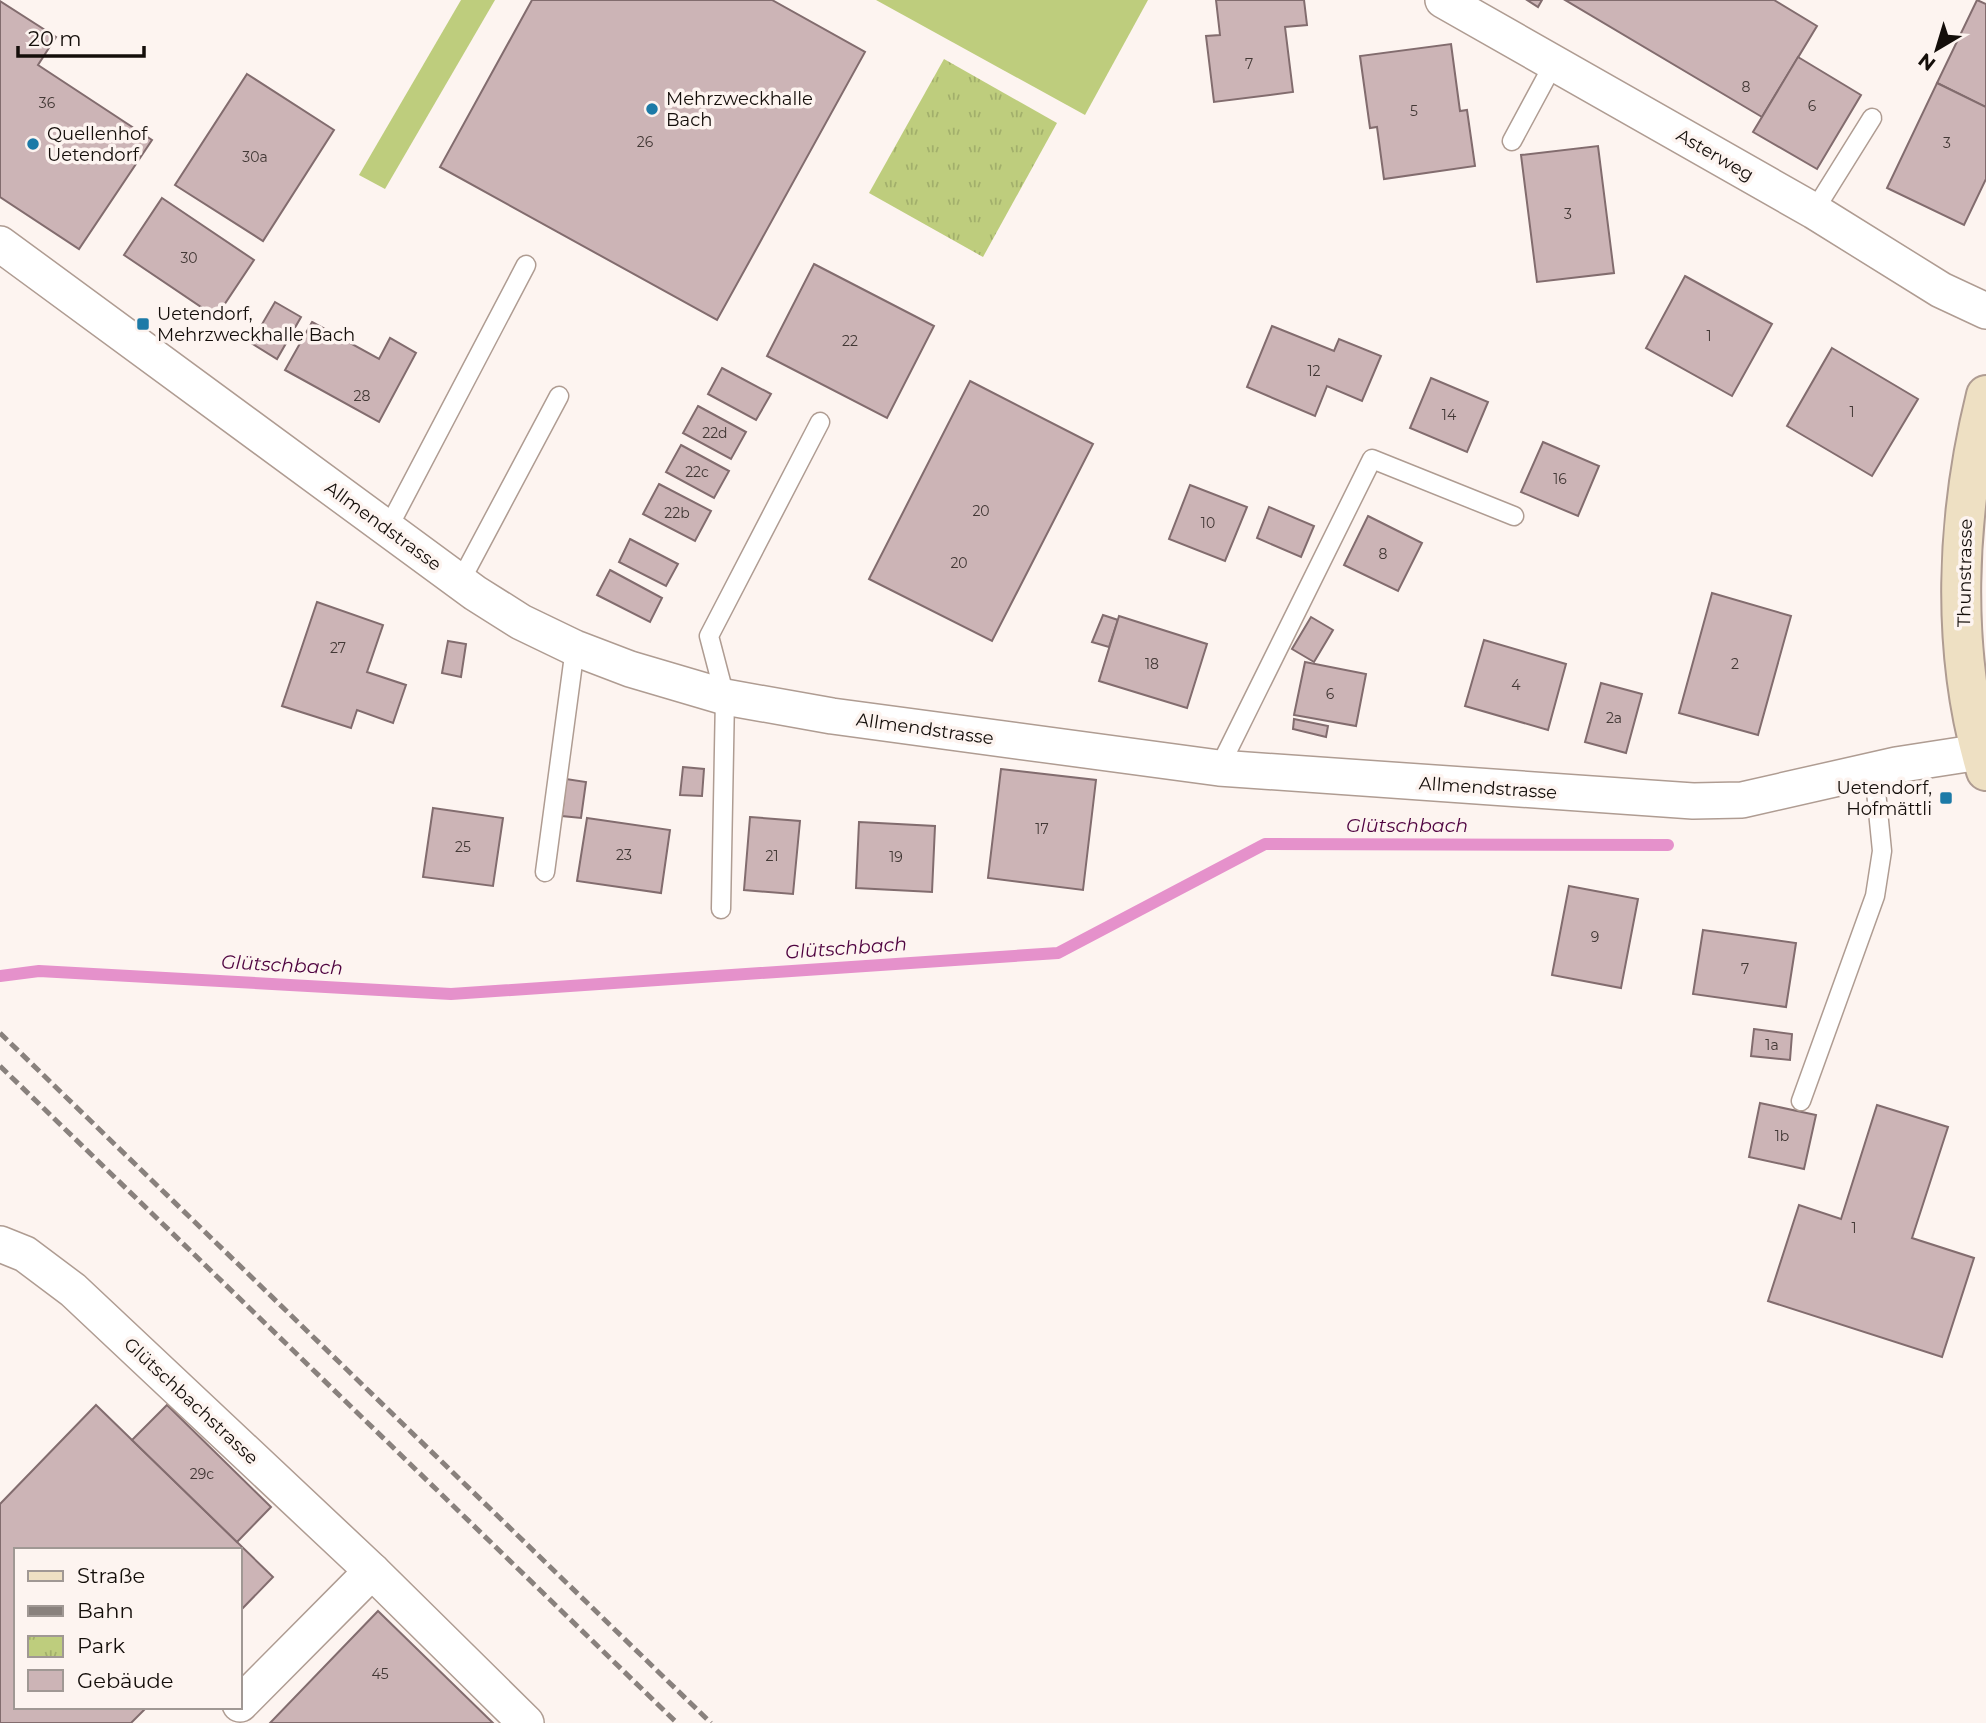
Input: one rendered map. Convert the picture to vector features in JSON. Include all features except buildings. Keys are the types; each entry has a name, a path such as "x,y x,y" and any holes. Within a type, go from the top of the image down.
{"main road":[{"name":"Thunstrasse","path":"1983,762 1967,678 1962,603 1963,539 1979,463 1986,395"}],"street":[{"name":"Asterweg","path":"1443,0 1814,211 1941,290 1986,311"},
{"name":"Allmendstrasse","path":"0,244 387,530 521,622 575,648 630,669 725,697 832,716 1219,768 1693,801 1742,800 1874,771 1983,762"},
{"name":"Glütschbachstrasse","path":"0,1244 25,1254 73,1290 372,1571 526,1723"},
{"path":"242,1702 372,1571"},
{"path":"221,1723 235,1709"}],"lane":[{"path":"1513,141 1554,63"},
{"path":"1814,211 1872,118"},
{"path":"387,530 526,265"},
{"path":"460,582 559,396"},
{"path":"721,909 725,697 709,636 820,422"},
{"path":"1219,768 1372,459 1514,516"},
{"path":"545,872 575,648"},
{"path":"1801,1101 1878,884 1882,850 1874,771"}],"green space":[{"path":"461,0 495,0 385,189 359,175"},
{"path":"876,0 1148,0 1085,115"},
{"path":"944,59 1057,123 983,257 869,193"}],"waterway":[{"name":"Glütschbach","path":"0,976 39,971 451,994 1058,953 1265,844 1668,845"}],"railway":[{"path":"0,1033 711,1723"},
{"path":"0,1066 677,1723"}],"place":[{"name":"Mehrzweckhalle Bach","path":"652,109"},
{"name":"Quellenhof Uetendorf","path":"33,144"},
{"name":"Uetendorf, Mehrzweckhalle Bach","path":"143,324"},
{"name":"Uetendorf, Hofmättli","path":"1946,798"}]}
